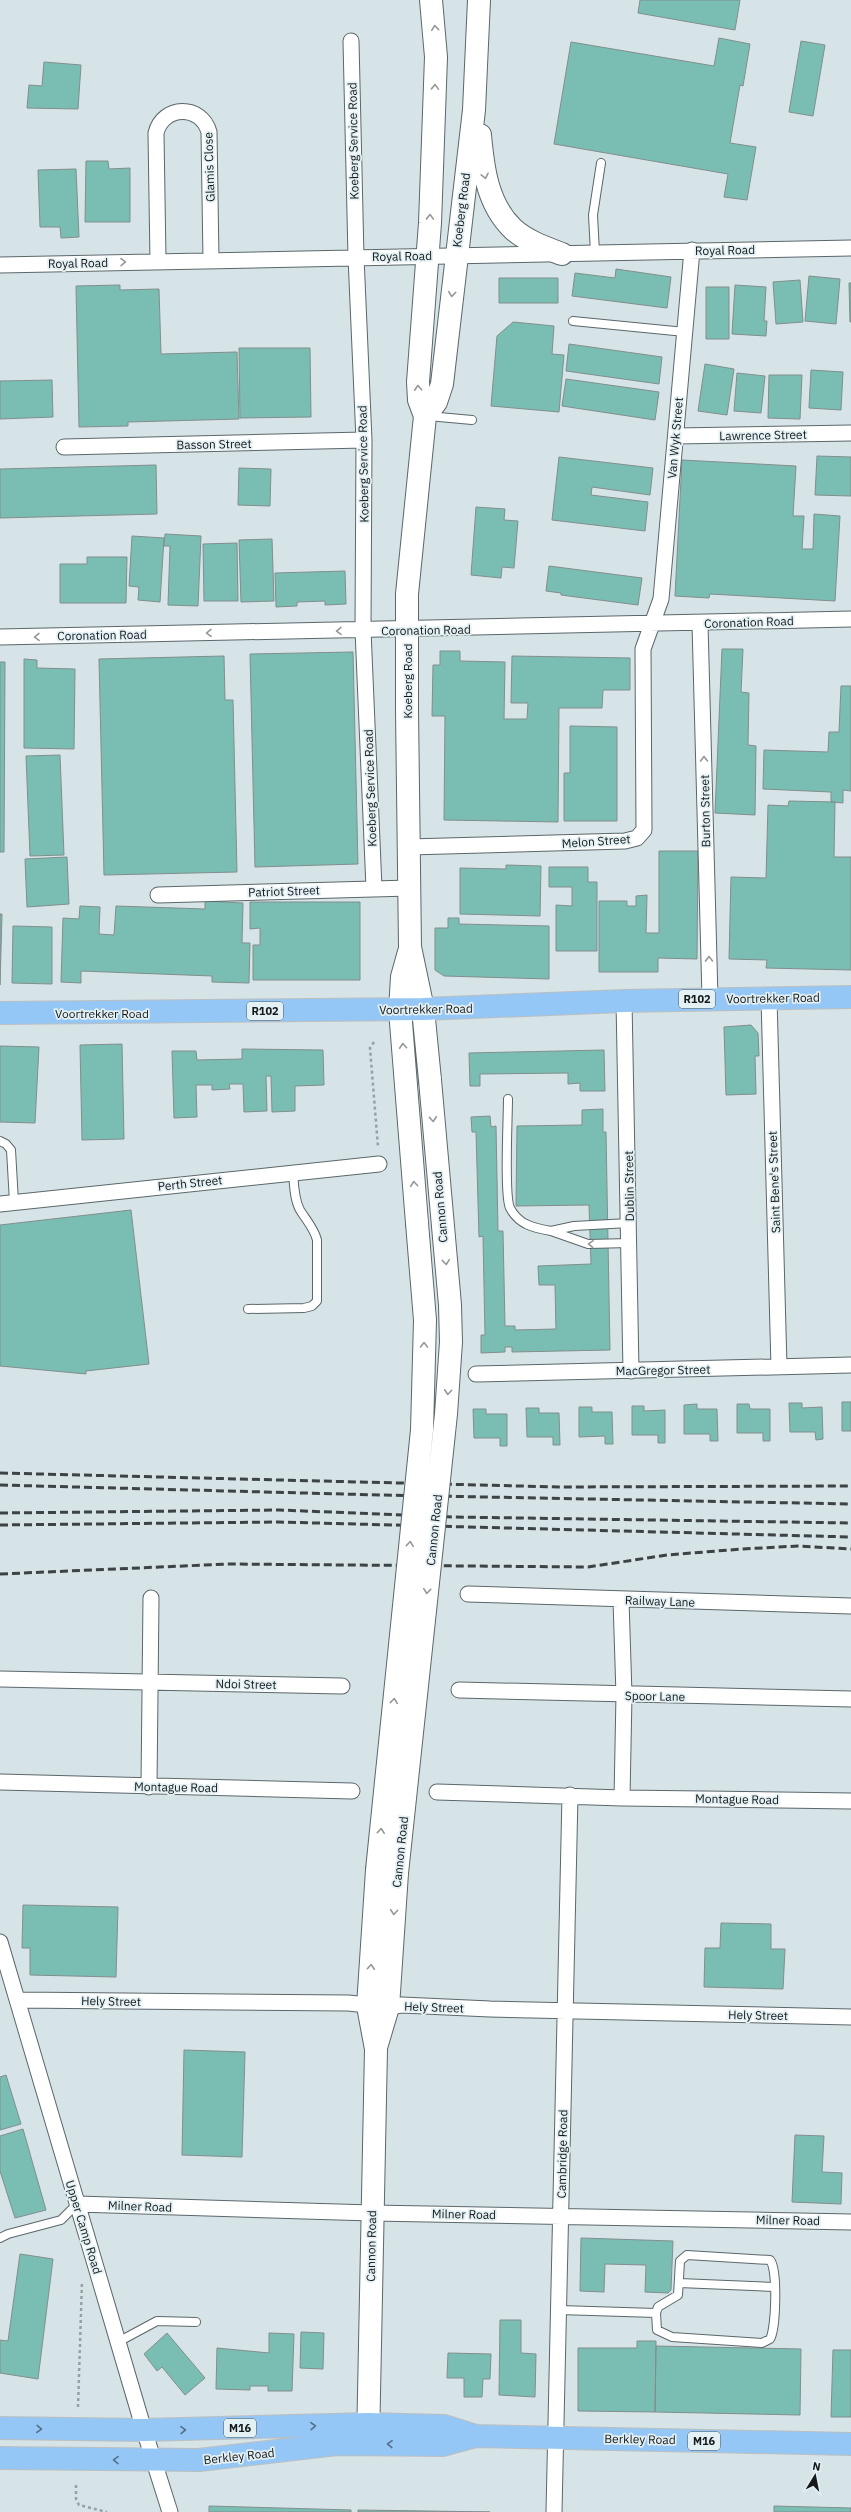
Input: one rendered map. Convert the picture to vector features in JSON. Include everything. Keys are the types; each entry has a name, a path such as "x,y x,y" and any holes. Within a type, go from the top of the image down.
{"main road":[{"name":"Koeberg Road","path":"424,1009 410,947 406,630 410,558 425,416 419,400 418,382 427,256 436,57 431,0"},
{"name":"Koeberg Road","path":"425,416 436,402 442,384 455,256 474,110 479,0"},
{"path":"474,110 479,130 484,171 494,203 513,229 537,243 562,254"},
{"name":"Koeberg Road","path":"400,1010 402,977 410,947"},
{"name":"Voortrekker Road","path":"0,1013 400,1010 710,998 851,997"},
{"name":"Cannon Road","path":"387,1871 446,1414 451,1342 450,1305 424,1009"},
{"name":"Cannon Road","path":"368,2434 378,2006 387,1871 422,1430 424,1372 425,1320 400,1010"},
{"name":"Berkley Road","path":"0,2428 368,2434 443,2445 476,2436 851,2444"},
{"name":"Berkley Road","path":"0,2458 155,2461 229,2458 337,2444 368,2434"}],"street":[{"name":"Koeberg Service Road","path":"351,41 356,257 364,440 363,630 374,888"},
{"name":"Glamis Close","path":"158,261 156,133 158,123 166,116 176,113 198,115 206,122 209,132 211,260"},
{"name":"Royal Road","path":"0,265 851,248"},
{"name":"Van Wyk Street","path":"651,625 660,599 692,250"},
{"name":"Lawrence Street","path":"676,436 851,433"},
{"name":"Basson Street","path":"64,447 364,440"},
{"name":"Coronation Road","path":"0,637 851,620"},
{"name":"Burton Street","path":"700,624 710,998"},
{"name":"Melon Street","path":"409,848 625,841 637,838 644,830 645,817 642,649 651,625"},
{"name":"Patriot Street","path":"158,895 410,888"},
{"name":"Saint Bene's Street","path":"770,998 779,1367"},
{"name":"Dublin Street","path":"624,1001 630,1243 631,1370"},
{"name":"Perth Street","path":"7,1203 293,1172 379,1157"},
{"name":"MacGregor Street","path":"476,1374 851,1365"},
{"name":"Railway Lane","path":"468,1594 621,1600 851,1606"},
{"path":"149,1787 151,1598"},
{"path":"621,1600 624,1695 622,1798"},
{"name":"Ndoi Street","path":"0,1679 342,1686"},
{"name":"Spoor Lane","path":"459,1690 624,1695 851,1699"},
{"name":"Montague Road","path":"0,1782 352,1791"},
{"name":"Montague Road","path":"436,1792 570,1795 622,1798 851,1801"},
{"name":"Cambridge Road","path":"554,2512 570,1795"},
{"name":"Upper Camp Road","path":"0,1942 144,2430 170,2512"},
{"name":"Hely Street","path":"18,2000 348,2003 378,2006 402,2005 566,2011 851,2017"},
{"name":"Milner Road","path":"77,2204 372,2213 561,2215 851,2222"}],"lane":[{"path":"595,253 593,216 601,163"},
{"path":"573,321 685,332"},
{"path":"425,416 472,420"},
{"path":"508,1100 509,1206 524,1224 531,1228 551,1231 588,1244 630,1243"},
{"path":"0,1141 6,1144 11,1150 7,1203"},
{"path":"248,1309 304,1308 312,1306 317,1300 317,1240 315,1232 299,1209 295,1194 293,1172"},
{"path":"551,1231 574,1226 629,1223"},
{"path":"0,2238 8,2234 61,2220 77,2204"},
{"path":"687,2255 768,2259 774,2266 774,2329 770,2340 762,2343 672,2337 657,2330 656,2313 658,2307 664,2302 678,2295 679,2283 680,2261 687,2255"},
{"path":"679,2283 774,2287"},
{"path":"559,2310 656,2313"},
{"path":"118,2342 157,2320 196,2322"}],"path":[{"path":"374,1042 370,1048 379,1157"},
{"path":"78,2407 81,2283 85,2276"},
{"path":"76,2485 76,2499 79,2505 107,2512"}],"building":[{"path":"640,0 740,0 735,30 638,13"},
{"path":"719,38 750,44 743,86 740,85 730,143 756,147 747,200 724,197 728,174 554,144 571,42 714,66"},
{"path":"801,41 825,45 813,116 789,112"},
{"path":"44,62 81,65 78,109 27,108 29,85 42,86"},
{"path":"86,161 108,161 109,169 130,168 130,222 85,222"},
{"path":"76,169 79,237 61,238 60,227 40,227 38,170"},
{"path":"616,269 671,277 667,308 572,296 575,273 615,278"},
{"path":"809,276 840,279 836,324 805,321"},
{"path":"499,278 558,278 558,303 499,303"},
{"path":"800,280 803,322 776,324 773,282"},
{"path":"849,283 851,283 851,322 850,322"},
{"path":"120,285 120,290 159,289 161,354 237,352 239,419 128,422 128,426 79,427 76,286"},
{"path":"735,285 766,287 764,321 767,321 766,336 732,334"},
{"path":"706,287 729,287 729,339 706,339"},
{"path":"513,322 554,326 552,354 564,355 559,412 491,406 497,336"},
{"path":"569,344 662,357 659,384 566,371"},
{"path":"239,348 310,348 311,417 240,418"},
{"path":"705,364 734,369 727,415 698,411"},
{"path":"811,370 843,372 841,410 809,408"},
{"path":"737,373 765,376 761,413 734,411"},
{"path":"769,375 802,375 800,419 768,418"},
{"path":"566,379 659,392 655,420 562,406"},
{"path":"52,380 53,417 0,419 0,381"},
{"path":"817,456 851,457 851,496 815,495"},
{"path":"559,457 653,468 650,495 592,487 591,495 648,502 645,531 552,520"},
{"path":"682,460 796,466 793,516 804,516 802,549 813,549 814,514 840,516 835,601 710,594 709,598 675,596"},
{"path":"156,465 157,514 0,518 0,469"},
{"path":"239,468 271,469 270,506 238,505"},
{"path":"476,507 505,509 504,520 518,521 514,568 502,567 501,578 471,575"},
{"path":"165,534 201,536 198,606 168,605 170,546 164,546"},
{"path":"132,536 164,538 160,602 138,600 139,587 129,586"},
{"path":"272,539 274,601 241,602 239,540"},
{"path":"237,543 238,601 204,601 203,544"},
{"path":"87,557 127,557 126,603 60,603 60,564 87,564"},
{"path":"549,566 642,578 638,605 561,595 561,593 546,591"},
{"path":"345,571 346,604 325,605 325,601 297,602 297,606 276,607 275,573"},
{"path":"722,649 743,649 741,692 749,693 748,745 756,746 755,815 715,813"},
{"path":"440,651 460,651 460,661 505,662 504,719 527,719 528,703 511,703 512,656 630,658 630,690 603,690 602,708 559,708 558,822 444,820 445,716 432,716 433,665 440,665"},
{"path":"353,652 358,864 255,867 250,654"},
{"path":"224,656 225,700 233,700 237,872 104,875 99,659"},
{"path":"24,659 37,660 37,668 75,669 74,749 24,748"},
{"path":"0,662 5,662 4,852 0,852"},
{"path":"841,686 851,686 851,791 843,790 843,803 831,802 831,792 763,789 764,750 828,752 829,732 839,732"},
{"path":"570,726 617,727 617,821 564,821 564,773 570,773"},
{"path":"60,755 64,855 30,856 26,756"},
{"path":"789,801 835,802 834,857 851,857 851,970 766,968 767,960 729,959 731,877 766,878 768,805 788,806"},
{"path":"659,851 698,851 697,959 658,958 658,972 599,972 599,901 627,901 627,906 636,906 636,896 647,895 646,933 659,933"},
{"path":"67,857 69,904 27,907 25,859"},
{"path":"506,865 541,866 540,916 460,914 460,868 506,869"},
{"path":"549,867 588,867 588,882 597,882 597,951 556,951 556,905 572,906 572,887 549,887"},
{"path":"205,901 243,903 242,943 250,943 249,983 212,982 212,976 81,971 81,983 61,982 63,918 79,919 80,906 100,907 99,934 114,935 116,906 205,909"},
{"path":"250,902 360,902 360,980 253,980 253,945 260,945 260,928 250,929"},
{"path":"0,914 2,914 0,985"},
{"path":"448,918 459,918 459,924 549,926 549,979 444,976 435,970 435,928 448,928"},
{"path":"13,926 52,927 52,984 12,983"},
{"path":"751,1025 758,1033 759,1056 755,1056 756,1094 726,1095 724,1027"},
{"path":"122,1044 124,1139 82,1140 80,1045"},
{"path":"0,1046 39,1047 35,1123 0,1122"},
{"path":"242,1049 323,1050 324,1085 295,1086 295,1111 272,1112 271,1076 266,1076 267,1111 244,1112 243,1084 229,1084 230,1089 212,1090 212,1085 196,1085 197,1117 174,1118 172,1051 196,1051 197,1060 242,1059"},
{"path":"604,1050 605,1091 580,1091 580,1083 568,1084 568,1073 480,1074 480,1086 470,1086 469,1053"},
{"path":"603,1109 603,1132 606,1132 610,1350 512,1352 512,1347 505,1347 505,1352 481,1353 481,1335 485,1335 483,1236 479,1237 476,1132 472,1132 471,1117 490,1116 491,1127 496,1126 498,1231 503,1231 505,1326 515,1326 515,1330 556,1329 555,1285 539,1285 538,1266 591,1264 589,1205 516,1206 517,1126 582,1125 582,1110"},
{"path":"131,1210 149,1364 86,1371 86,1374 0,1366 0,1225"},
{"path":"842,1402 851,1402 851,1431 842,1431"},
{"path":"789,1403 802,1403 802,1408 822,1407 823,1439 816,1440 815,1432 790,1432"},
{"path":"697,1404 697,1409 717,1409 718,1441 710,1441 710,1434 684,1434 684,1405"},
{"path":"737,1404 749,1404 750,1409 770,1409 770,1441 763,1441 763,1433 737,1433"},
{"path":"632,1406 644,1406 644,1411 665,1410 665,1443 658,1443 658,1435 632,1435"},
{"path":"579,1407 592,1407 592,1412 612,1412 613,1444 605,1444 605,1436 579,1437"},
{"path":"526,1408 539,1408 539,1413 559,1413 560,1445 553,1445 553,1437 527,1437"},
{"path":"473,1409 486,1409 486,1414 507,1414 507,1446 500,1446 500,1438 474,1438"},
{"path":"23,1905 118,1907 116,1977 30,1975 30,1948 22,1948"},
{"path":"721,1923 771,1924 771,1949 785,1949 783,1989 704,1987 705,1948 720,1948"},
{"path":"184,2050 245,2052 242,2157 182,2155"},
{"path":"6,2075 21,2124 0,2130 0,2077"},
{"path":"23,2129 46,2210 15,2218 0,2171 0,2136"},
{"path":"795,2135 824,2136 822,2172 842,2173 841,2204 792,2202"},
{"path":"581,2238 673,2241 671,2290 668,2293 645,2292 646,2265 605,2264 604,2292 580,2291"},
{"path":"20,2254 53,2259 38,2379 0,2373 0,2340 8,2341"},
{"path":"500,2320 521,2320 521,2353 536,2354 535,2397 499,2395"},
{"path":"301,2332 324,2333 323,2369 300,2368"},
{"path":"167,2333 205,2378 185,2395 162,2367 157,2371 144,2354"},
{"path":"269,2333 294,2334 292,2391 268,2391 268,2386 250,2386 250,2390 216,2389 217,2348 269,2353"},
{"path":"637,2341 656,2341 655,2412 578,2411 578,2348 637,2348"},
{"path":"656,2346 801,2349 800,2415 655,2412"},
{"path":"833,2350 851,2350 851,2417 831,2417"},
{"path":"448,2353 491,2354 490,2379 483,2379 482,2397 464,2397 464,2378 447,2378"},
{"path":"209,2506 351,2510 351,2512 209,2512"},
{"path":"774,2506 851,2508 851,2512 774,2512"},
{"path":"358,2510 428,2511 428,2512 358,2512"},
{"path":"428,2511 490,2512 428,2512"}],"railway":[{"path":"0,1473 559,1487 851,1486"},
{"path":"0,1485 380,1495 851,1504"},
{"path":"0,1513 279,1510 454,1517 851,1523"},
{"path":"0,1525 278,1522 851,1537"},
{"path":"0,1574 229,1564 588,1567 667,1555 742,1549 798,1546 851,1549"}]}
